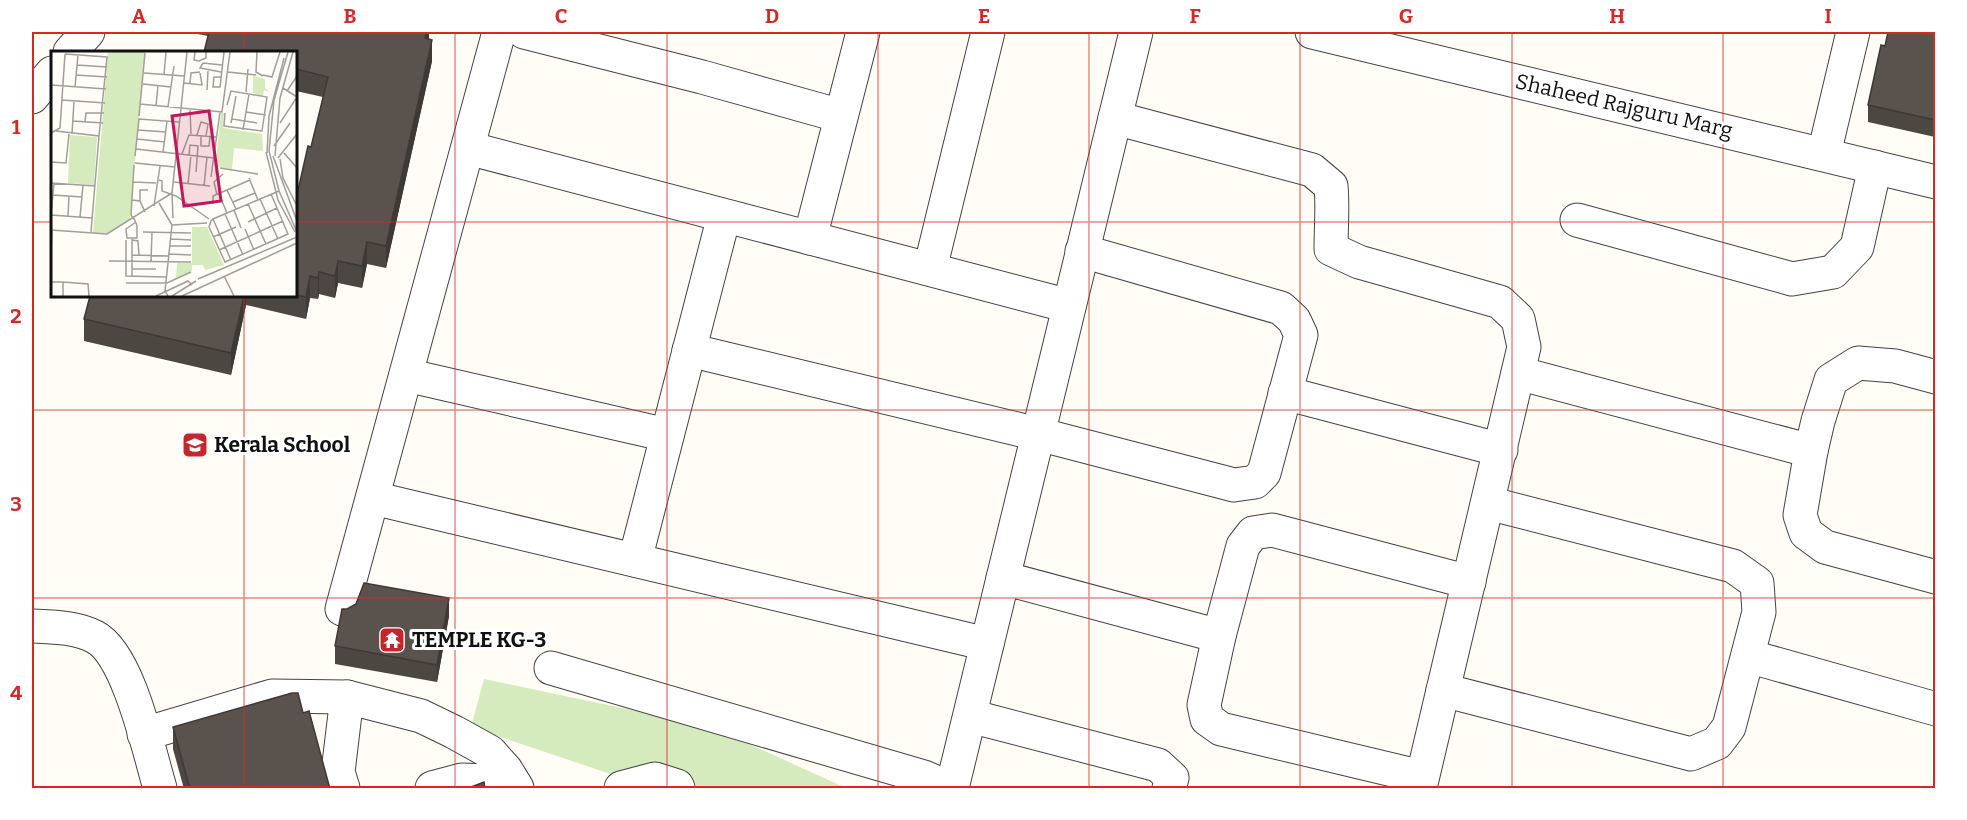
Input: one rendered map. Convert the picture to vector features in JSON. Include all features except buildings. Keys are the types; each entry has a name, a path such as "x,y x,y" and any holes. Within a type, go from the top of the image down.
{"street":[{"path":"71,51 88,32"},
{"path":"342,609 499,32"},
{"path":"524,32 702,77 841,116"},
{"path":"810,238 863,32"},
{"path":"930,269 988,32"},
{"path":"550,668 924,777 950,789 970,716 1136,32"},
{"name":"Shaheed Rajguru Marg","path":"1312,32 1935,182"},
{"path":"1824,154 1854,32"},
{"path":"32,97 51,74"},
{"path":"1115,118 1312,170 1331,186 1333,215 1331,249 1359,262 1500,302 1518,319 1524,347 1501,450 1421,783 1221,729 1207,719 1204,705 1219,636 1242,546 1253,532 1272,530 1469,582"},
{"path":"468,148 1069,306"},
{"path":"1577,220 1792,279 1833,272 1857,247 1875,167"},
{"path":"635,560 724,216"},
{"path":"689,350 1038,434 1234,485 1254,482 1264,473 1301,335 1294,320 1281,308 1082,251"},
{"path":"1935,377 1895,366 1858,363 1831,380 1811,451 1800,515 1806,533 1826,547 1935,577"},
{"path":"1518,373 1811,451"},
{"path":"406,375 667,435"},
{"path":"1285,393 1501,450"},
{"path":"373,498 987,644"},
{"path":"1443,690 1691,754 1717,743 1729,727 1759,612 1757,583 1733,566 1488,503"},
{"path":"1003,578 1219,636"},
{"path":"32,627 78,630 98,638 118,661 132,692 144,734 154,787"},
{"path":"1748,656 1935,709"},
{"path":"144,734 272,696 347,697 421,716 454,732 490,752 506,770 516,787"},
{"path":"343,789 338,772 347,697"},
{"path":"970,716 1158,765 1172,778 1169,789"},
{"path":"621,789 655,779 677,786 678,789"},
{"path":"432,789 462,780 488,781 516,787"}],"green space":[{"path":"484,679 712,727 846,788 652,788 471,727"}],"place":[{"name":"Kerala School","path":"195,445"},
{"name":"TEMPLE KG-3","path":"392,640"}]}
